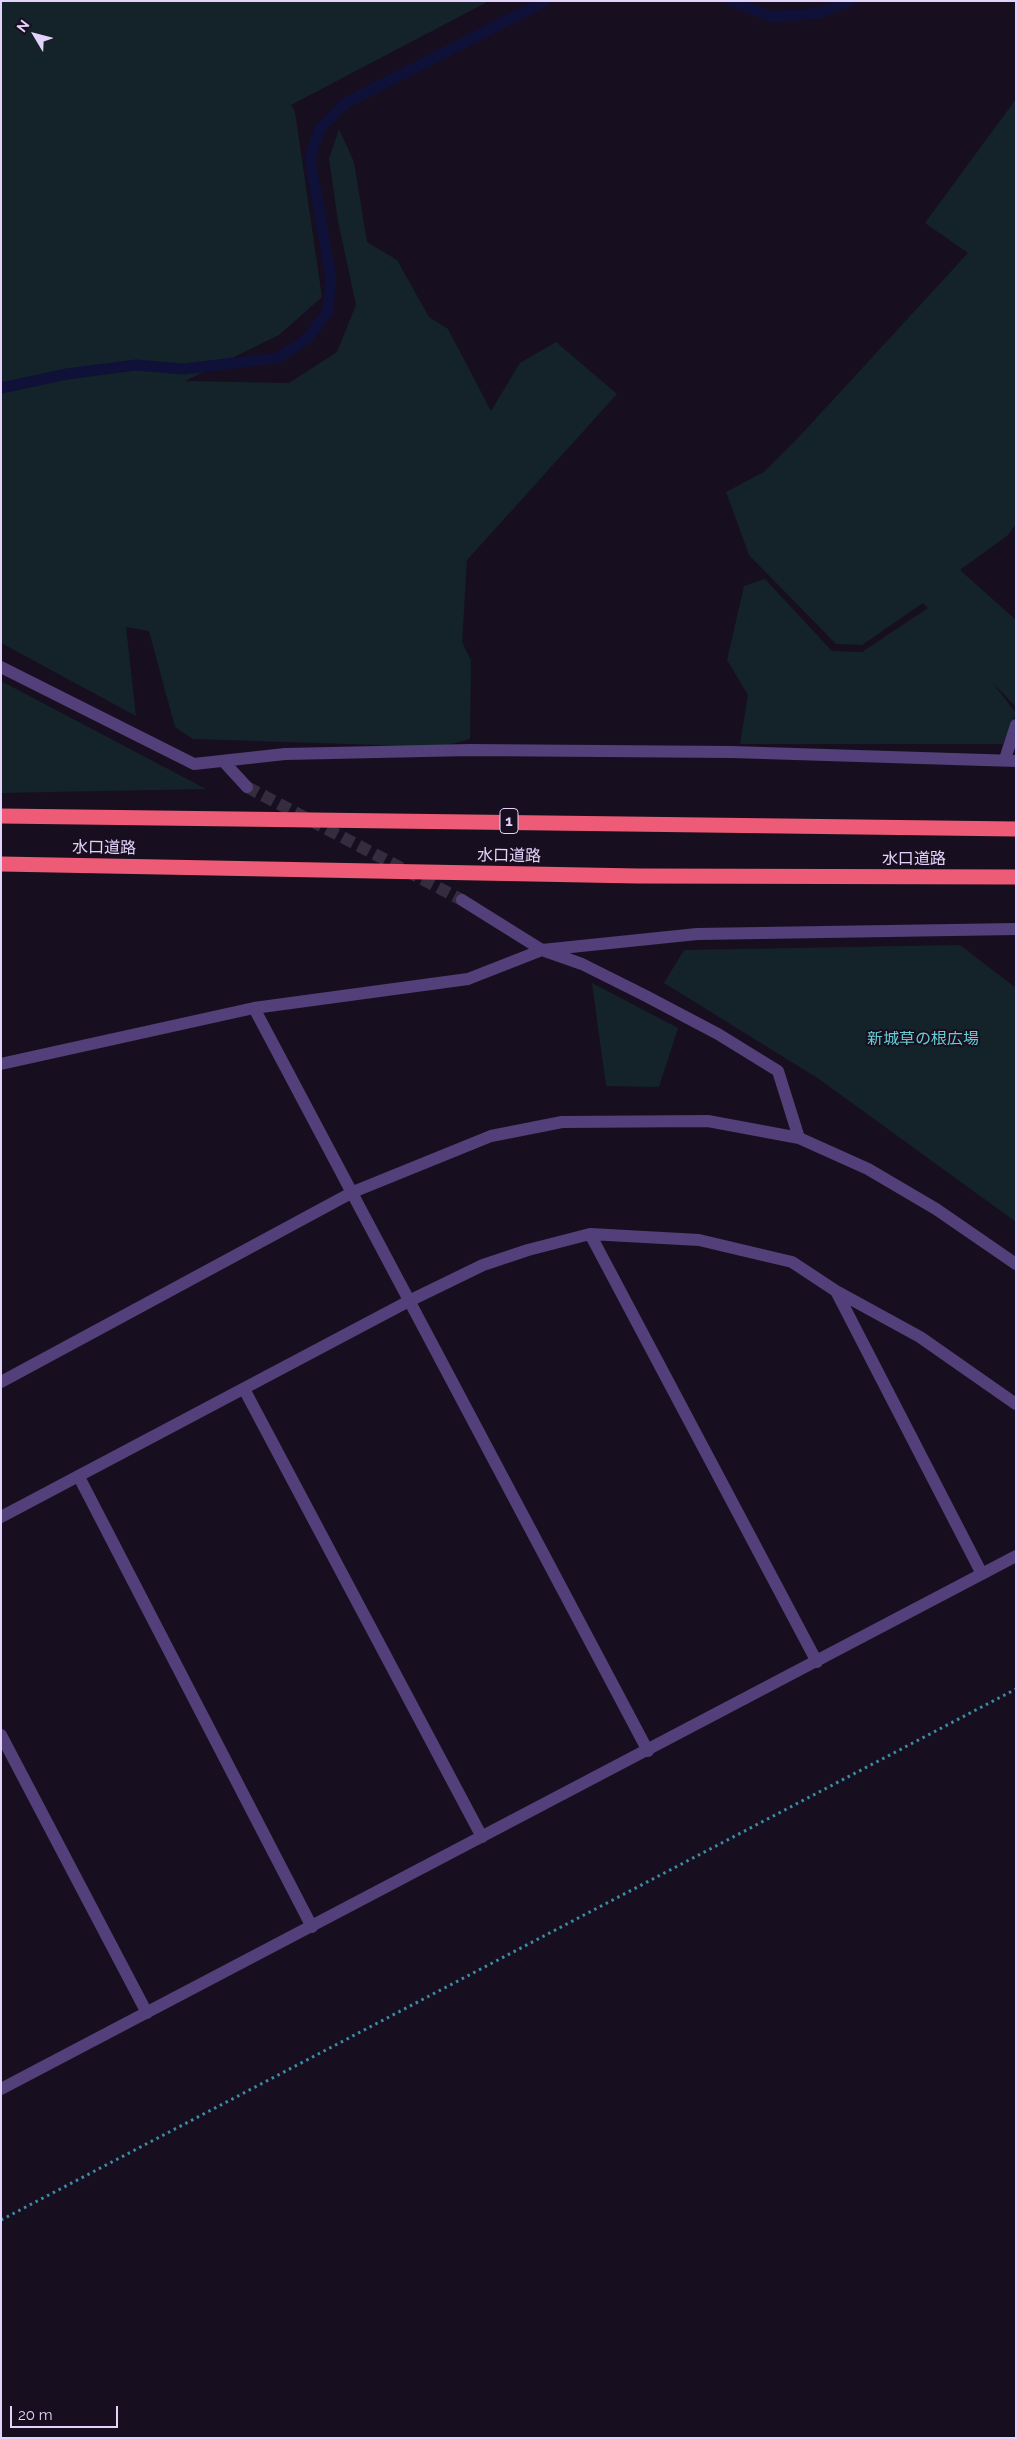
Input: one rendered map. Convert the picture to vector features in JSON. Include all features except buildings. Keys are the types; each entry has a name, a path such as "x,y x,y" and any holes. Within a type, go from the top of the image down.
{"highway":[{"name":"水口道路","path":"1,816 1016,829"},
{"name":"水口道路","path":"1,864 628,875 1016,877"}],"street":[{"path":"1,668 194,764 285,754 470,750 732,752 1010,760 1016,725"},
{"path":"224,762 247,787"},
{"path":"462,900 542,950 582,964 644,995 718,1034 778,1071 799,1138"},
{"path":"1,1064 254,1008 468,979 542,950 696,934 1016,929"},
{"path":"254,1008 648,1751"},
{"path":"1,1382 353,1192 491,1136 562,1122 708,1121 799,1138 868,1169 936,1209 1016,1264"},
{"path":"590,1234 817,1662"},
{"path":"1,1517 409,1301 483,1265 528,1250 590,1234 700,1240 792,1262 836,1291 920,1337 1016,1404"},
{"path":"836,1291 982,1574"},
{"path":"244,1389 482,1837"},
{"path":"79,1477 312,1928"},
{"path":"1,2089 312,1928 1016,1556"},
{"path":"1,1735 147,2013"}],"path":[{"path":"1,2220 1016,1689"}],"green space":[{"path":"1,1 489,1 291,105 295,112 322,297 279,335 185,381 289,383 337,352 356,305 338,221 329,159 339,129 354,162 367,242 397,260 429,317 448,329 491,411 520,363 556,342 617,394 467,560 462,642 471,660 470,739 440,747 193,739 175,727 149,631 126,627 136,716 1,643"},
{"path":"1016,99 1016,524 1008,535 960,570 1016,620 1016,707 992,682 1016,713 1003,744 740,744 748,695 727,660 744,586 765,579 832,651 862,652 928,608 923,603 862,645 836,644 749,555 726,492 764,472 797,439 968,253 925,223"},
{"path":"1,681 206,789 1,793"},
{"name":"新城草の根広場","path":"960,945 1016,988 1016,1222 819,1079 664,983 684,950"},
{"path":"592,983 678,1028 659,1087 606,1086"}],"waterway":[{"path":"1,388 67,374 136,365 183,369 278,358 307,339 328,311 331,278 310,158 319,130 344,104 545,1"},
{"path":"732,1 772,17 818,13 850,1"}],"tunnel":[{"path":"247,787 462,900"}]}
